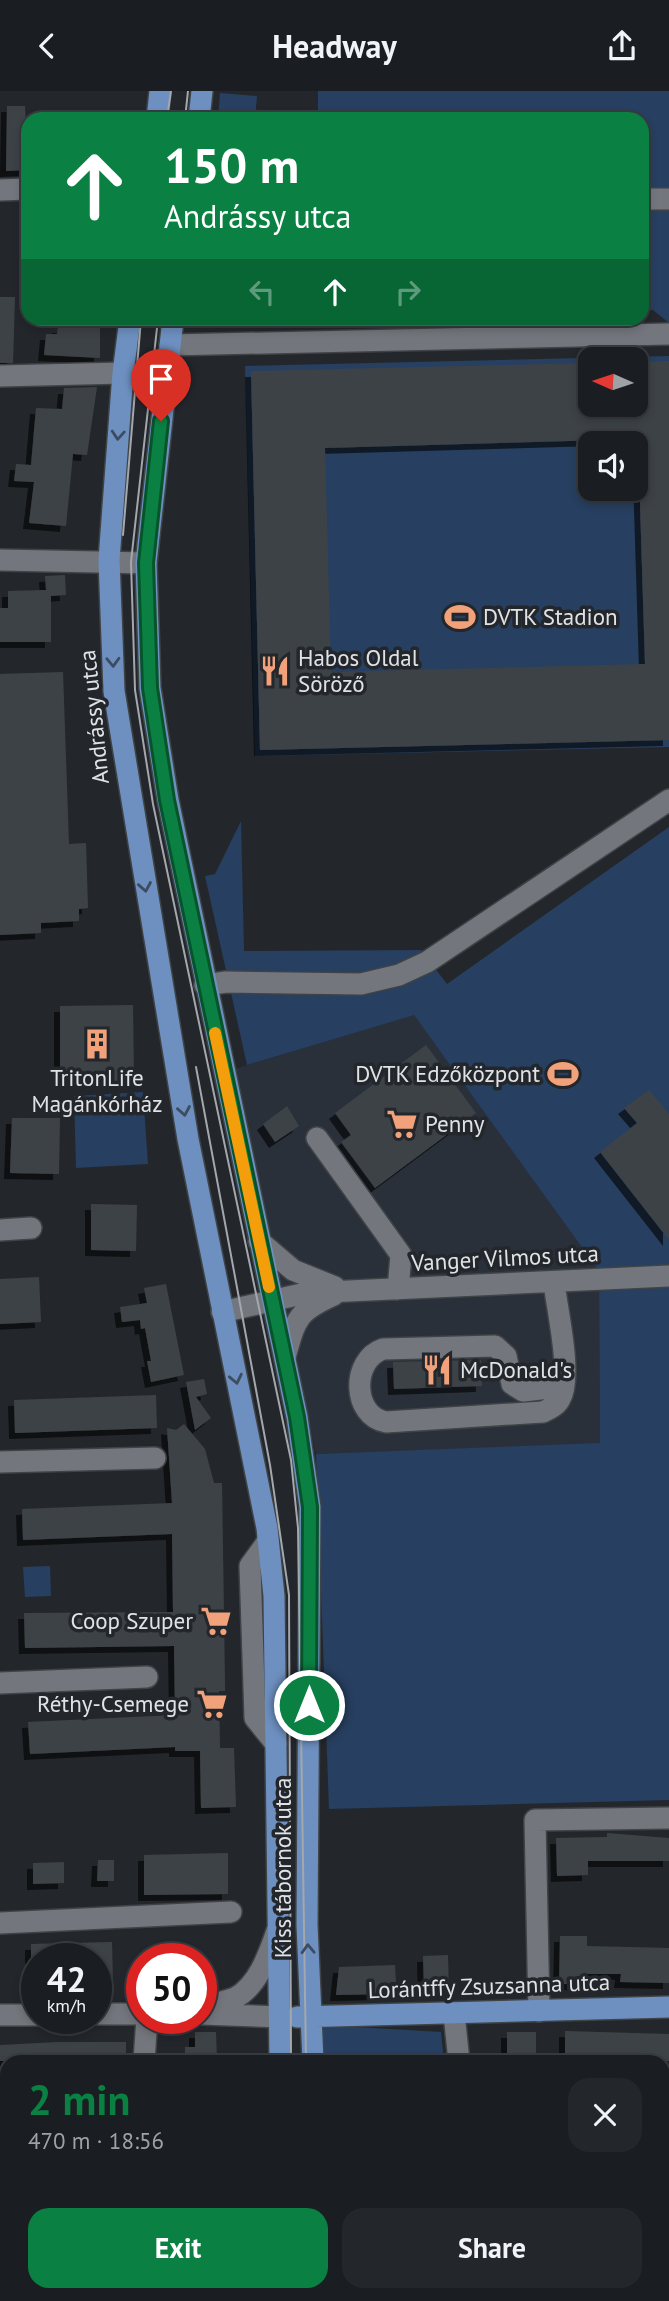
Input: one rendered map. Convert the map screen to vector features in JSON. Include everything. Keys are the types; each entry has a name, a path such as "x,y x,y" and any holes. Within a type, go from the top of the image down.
{"main road":[{"path":"158,112 160,91"},
{"path":"200,112 202,91"},
{"name":"Andrássy utca","path":"129,326 109,560 114,691 188,1139 222,1313"},
{"path":"172,326 146,563 150,688 167,800 272,1301"},
{"name":"Kiss tábornok utca","path":"272,1301 285,1357 310,1507 307,1925 313,2055"},
{"name":"Kiss tábornok utca","path":"222,1313 268,1541 274,1596 280,2055"},
{"name":"Lorántffy Zsuzsanna utca","path":"281,2017 669,2007"}],"street":[{"path":"0,190 21,190"},
{"path":"649,199 669,199"},
{"path":"170,345 669,334"},
{"path":"0,376 123,373"},
{"path":"0,560 109,560 146,563"},
{"path":"205,985 226,982 361,984 399,975 427,962 669,800"},
{"path":"317,1138 401,1255 398,1289"},
{"path":"0,1230 31,1229"},
{"path":"258,1241 293,1270 344,1290"},
{"name":"Vanger Vilmos utca","path":"222,1313 306,1293 669,1276"},
{"path":"554,1283 564,1371 561,1399 554,1407 543,1412 386,1422 371,1417 362,1405 363,1366 371,1355 383,1349 495,1346 506,1356 512,1384 523,1391 549,1388 564,1371"},
{"path":"285,1357 296,1320 304,1312 344,1290"},
{"path":"0,1462 155,1458"},
{"path":"6,1682 146,1677"},
{"path":"539,2011 535,1820 669,1818"},
{"path":"0,1923 231,1912"},
{"path":"217,2002 236,1997 248,1985 266,1962 279,1926"},
{"path":"454,2014 458,2055"},
{"path":"0,2015 21,2015"},
{"path":"217,2015 281,2017"},
{"path":"144,2055 146,2034"}],"shaded area":[{"path":"318,91 669,91 669,323 653,310 649,310 649,112 318,112"},
{"path":"220,93 257,96 256,112 219,112"},
{"name":"DVTK Stadion","path":"648,356 669,356 669,747 255,756 245,366 578,358 578,417 648,417"},
{"path":"241,821 244,951 421,950 447,984 669,827 669,1800 329,1809 316,1454 600,1443 599,1271 414,1015 247,1065 205,876 215,874"},
{"path":"414,1014 599,1271 600,1444 316,1454 235,1069"},
{"path":"143,1092 148,1164 76,1168 74,1096"},
{"path":"50,1566 51,1596 25,1597 23,1567"},
{"path":"322,2025 441,2032 443,2055 322,2055"}],"building":[{"path":"7,106 25,106 25,112 21,112 21,170 6,171"},
{"path":"0,297 15,297 13,363 0,363"},
{"path":"100,326 100,358 44,355 46,334 57,334 58,327"},
{"path":"669,361 669,740 260,750 251,371 578,363 578,417 648,417 648,362","holes":["578,431 648,431 648,501 640,501 645,664 331,672 325,448 578,441"]},
{"path":"97,387 87,455 73,454 66,526 29,523 34,482 14,481 16,464 31,465 36,408 62,409 64,388"},
{"path":"65,575 66,595 51,596 51,642 0,642 0,608 8,608 8,591 46,590 45,576"},
{"path":"63,672 69,844 86,843 88,908 79,909 79,921 41,923 41,933 0,935 0,674"},
{"name":"TritonLife Magánkórház","path":"133,1005 134,1081 60,1082 60,1006"},
{"name":"Penny","path":"426,1045 476,1113 375,1188 341,1142 351,1135 335,1113"},
{"path":"649,1090 669,1114 669,1240 600,1152 637,1123 624,1108"},
{"path":"287,1106 299,1126 275,1142 263,1124"},
{"path":"12,1118 60,1118 59,1174 10,1173"},
{"path":"91,1204 137,1205 136,1251 91,1250"},
{"path":"39,1277 41,1322 0,1324 0,1279"},
{"path":"166,1284 184,1375 151,1382 147,1361 151,1361 145,1328 141,1329 140,1320 122,1322 120,1307 147,1303 144,1288"},
{"name":"McDonald's","path":"481,1360 482,1386 394,1389 393,1362"},
{"path":"204,1379 207,1394 196,1397 211,1418 195,1430 186,1382"},
{"path":"156,1395 157,1428 15,1433 14,1400"},
{"path":"184,1424 205,1449 214,1483 222,1483 225,1691 219,1691 220,1748 234,1748 236,1807 201,1808 200,1751 175,1751 175,1747 30,1754 28,1722 175,1715 174,1646 25,1648 24,1613 173,1612 172,1534 23,1540 22,1509 172,1503 167,1428 176,1430"},
{"path":"607,1833 669,1838 669,1861 588,1861 588,1875 557,1876 556,1838 607,1837"},
{"path":"228,1853 228,1894 144,1895 144,1855"},
{"path":"98,1860 114,1860 114,1881 97,1881"},
{"path":"64,1862 64,1883 33,1884 33,1863"},
{"path":"560,1936 587,1936 587,1946 669,1948 669,1983 620,1982 621,1974 585,1974 586,1984 559,1984"},
{"path":"112,1942 113,1983 112,1943 72,1943"},
{"path":"448,1955 449,1992 424,1993 423,1956"},
{"path":"395,1965 396,1982 390,1982 390,1994 336,1995 339,1967"},
{"path":"565,2031 669,2034 669,2055 565,2055"},
{"path":"507,2032 536,2032 536,2055 507,2055"},
{"path":"195,2034 216,2034 217,2055 185,2055 185,2047 195,2047"},
{"path":"126,2042 126,2055 0,2055 0,2045"}],"tram line":[{"path":"168,112 171,91"},
{"path":"186,112 188,91"},
{"path":"123,535 140,326"},
{"path":"157,326 131,562 135,690 153,804 291,1460 298,1528 306,2055"},
{"path":"196,1067 270,1465 289,1595 291,2055"}],"slow traffic":[{"path":"215,1033 269,1287"}],"place":[{"name":"DVTK Stadion","path":"460,617"},
{"name":"Habos Oldal Söröző","path":"275,671"},
{"name":"TritonLife Magánkórház","path":"97,1044"},
{"name":"DVTK Edzőközpont","path":"563,1074"},
{"name":"Penny","path":"402,1124"},
{"name":"McDonald's","path":"437,1370"},
{"name":"Coop Szuper","path":"216,1621"},
{"name":"Réthy-Csemege","path":"212,1704"}],"route":[{"path":"161,421 146,563 150,688 167,800 297,1417 310,1507 309,1705"}]}
